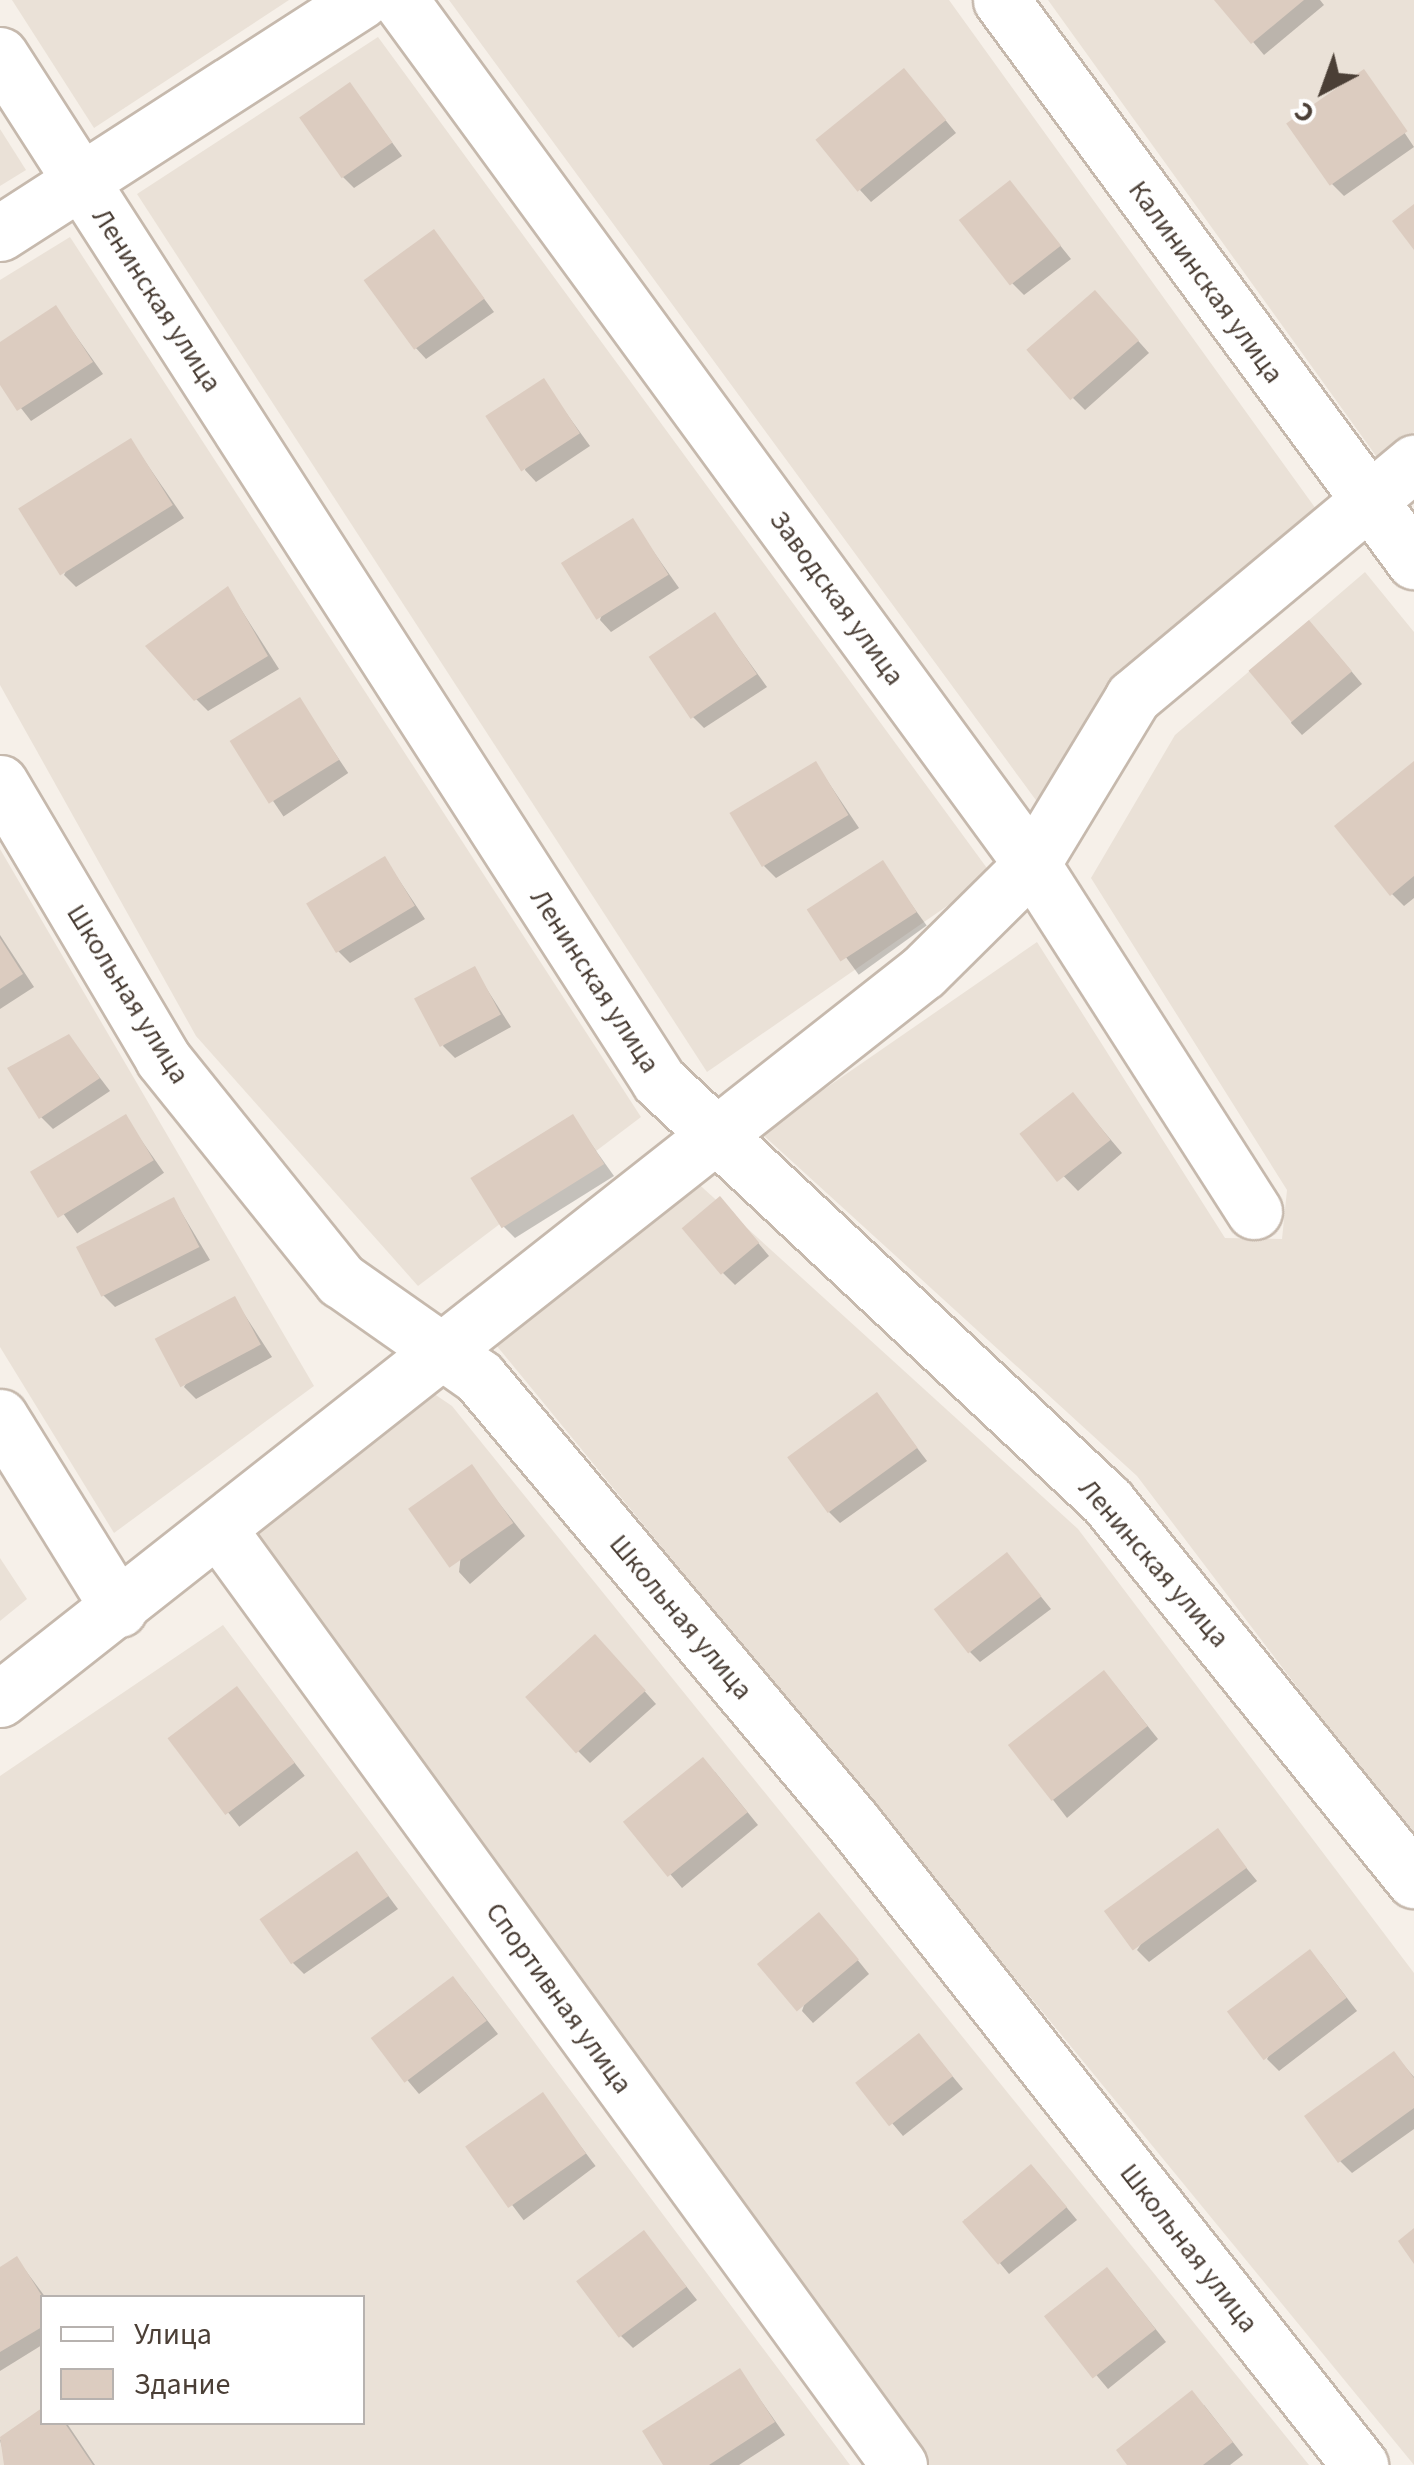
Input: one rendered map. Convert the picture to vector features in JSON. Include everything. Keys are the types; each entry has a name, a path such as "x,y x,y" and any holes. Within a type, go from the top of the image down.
{"street":[{"path":"0,233 361,0"},
{"name":"Заводская улица","path":"400,0 1032,864 1254,1211"},
{"name":"Калининская улица","path":"1001,0 1364,500 1414,561"},
{"name":"Ленинская улица","path":"0,55 659,1081 721,1132 1107,1501 1414,1880"},
{"path":"0,1699 219,1530 438,1348 923,972 1032,864 1133,697 1364,500 1414,463"},
{"name":"Школьная улица","path":"0,784 163,1059 340,1280 479,1377 853,1822 1360,2465"},
{"path":"0,1417 118,1610"},
{"name":"Спортивная улица","path":"219,1530 899,2465"}],"shaded area":[{"path":"12,0 289,0 94,128"},
{"path":"449,0 949,0 1316,509 1114,684 1041,807"},
{"path":"1048,0 1414,0 1414,432 1379,460"},
{"path":"378,37 992,875 707,1072 137,194"},
{"path":"0,129 26,170 0,186"},
{"path":"70,237 641,1117 418,1286 196,1036 0,685 0,280"},
{"path":"1365,572 1414,632 1414,1841 1137,1476 761,1133 1037,942 1225,1238 1282,1239 1287,1190 1091,878 1175,735"},
{"path":"0,849 314,1386 114,1533 0,1347"},
{"path":"692,1178 1078,1529 1414,1973 1414,2465 487,1334"},
{"path":"421,1385 452,1406 1309,2465 919,2465 228,1541"},
{"path":"0,1558 27,1599 0,1621"},
{"path":"223,1625 850,2465 0,2465 0,1776"}],"building":[{"path":"1214,0 1304,0 1251,44"},
{"path":"904,68 946,120 858,192 815,140"},
{"path":"1364,69 1408,131 1330,186 1286,123"},
{"path":"350,82 392,143 342,178 299,118"},
{"path":"1010,180 1061,245 1010,285 959,220"},
{"path":"1414,204 1414,250 1392,221"},
{"path":"434,229 485,299 414,350 364,280"},
{"path":"1095,290 1139,341 1070,400 1026,350"},
{"path":"56,305 93,362 17,411 0,385 0,342"},
{"path":"544,378 580,433 521,471 485,416"},
{"path":"131,438 173,505 60,575 18,508"},
{"path":"633,518 669,575 596,620 561,563"},
{"path":"228,586 268,656 194,701 145,646"},
{"path":"715,612 757,674 691,719 649,657"},
{"path":"1309,620 1352,671 1292,722 1248,671"},
{"path":"300,697 339,760 269,804 230,741"},
{"path":"816,761 848,815 762,867 729,813"},
{"path":"1414,761 1414,876 1390,896 1334,826"},
{"path":"385,856 415,906 336,953 306,903"},
{"path":"883,860 917,912 840,962 807,910"},
{"path":"0,938 23,974 0,989"},
{"path":"475,966 501,1015 440,1047 414,998"},
{"path":"69,1034 100,1078 39,1119 7,1068"},
{"path":"1073,1092 1111,1140 1057,1182 1019,1134"},
{"path":"126,1114 154,1160 58,1218 30,1172"},
{"path":"573,1114 604,1164 502,1228 470,1178"},
{"path":"720,1196 759,1243 721,1275 682,1228"},
{"path":"174,1197 199,1247 101,1297 76,1247"},
{"path":"235,1296 261,1345 180,1387 155,1339"},
{"path":"877,1392 918,1448 828,1513 787,1457"},
{"path":"472,1464 513,1523 449,1568 408,1509"},
{"path":"1007,1552 1041,1596 968,1653 934,1609"},
{"path":"595,1634 646,1690 576,1753 525,1697"},
{"path":"1104,1670 1148,1726 1052,1801 1008,1745"},
{"path":"237,1686 295,1763 225,1815 168,1738"},
{"path":"703,1757 748,1812 668,1877 623,1822"},
{"path":"1218,1828 1247,1868 1133,1951 1104,1911"},
{"path":"357,1851 389,1896 291,1964 260,1919"},
{"path":"819,1912 859,1959 797,2012 757,1964"},
{"path":"1310,1949 1347,1998 1264,2060 1227,2012"},
{"path":"453,1976 487,2021 404,2083 371,2038"},
{"path":"919,2033 953,2076 889,2126 855,2083"},
{"path":"1394,2051 1414,2078 1414,2108 1338,2163 1304,2116"},
{"path":"543,2092 586,2153 508,2208 465,2146"},
{"path":"1031,2164 1067,2207 998,2265 962,2222"},
{"path":"1414,2228 1414,2264 1398,2241"},
{"path":"644,2230 687,2287 619,2338 576,2281"},
{"path":"17,2256 41,2295 40,2328 0,2352 0,2267"},
{"path":"1107,2267 1156,2329 1093,2379 1044,2316"},
{"path":"740,2368 775,2422 709,2465 663,2465 642,2431"},
{"path":"1192,2390 1233,2442 1203,2465 1127,2465 1116,2450"},
{"path":"40,2409 40,2425 66,2425 93,2465 4,2465 0,2437"}]}
